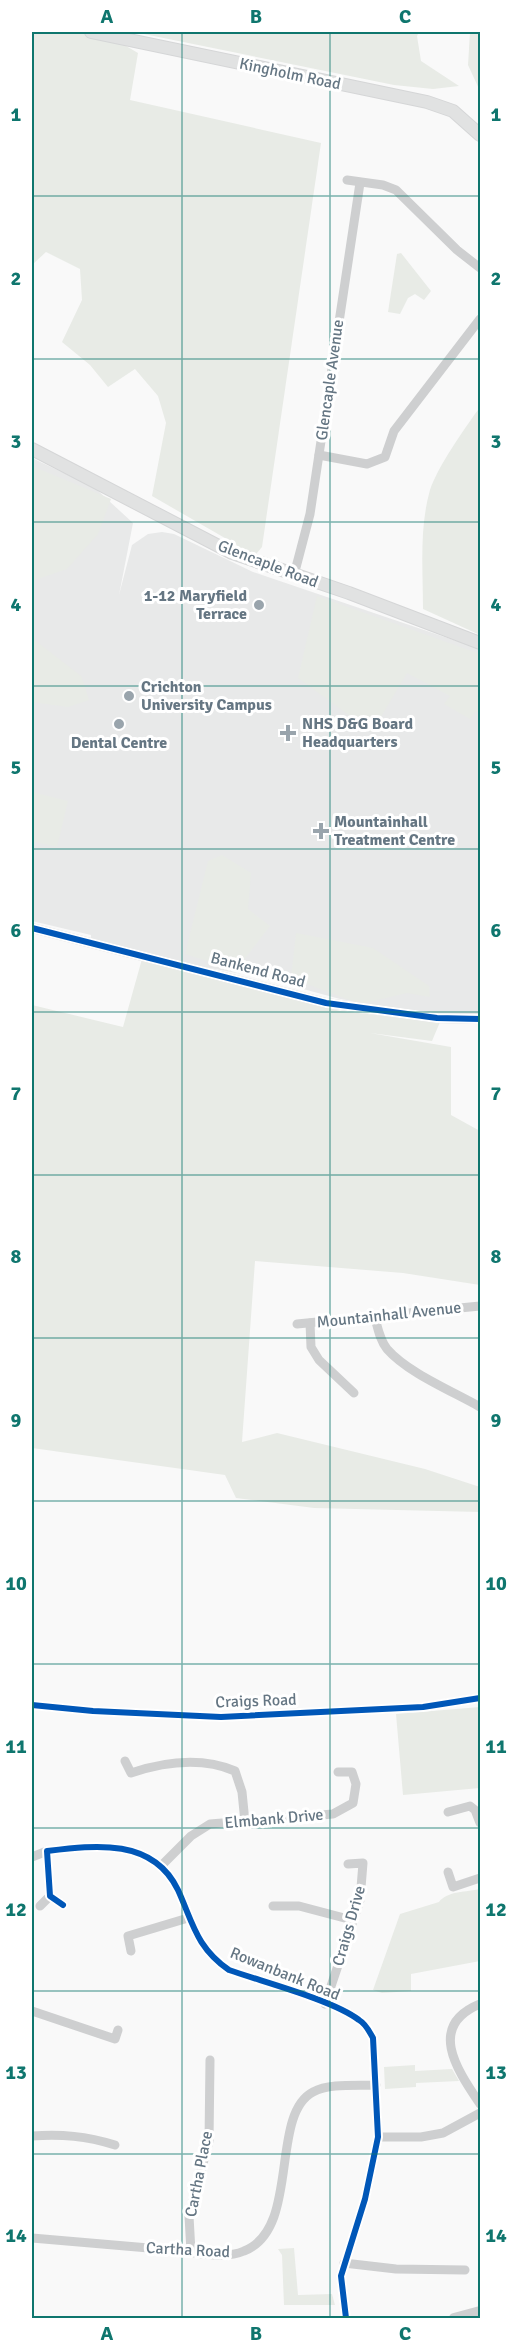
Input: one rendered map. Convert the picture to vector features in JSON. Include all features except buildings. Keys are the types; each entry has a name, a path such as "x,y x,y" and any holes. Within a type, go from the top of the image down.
{"main road":[{"name":"Kingholm Road","path":"91,32 427,102 453,111 480,135"},
{"name":"Glencaple Road","path":"32,449 232,553 480,643"}],"street":[{"path":"347,180 396,190 457,250 480,268"},
{"name":"Glencaple Avenue","path":"294,575 310,514 360,183"},
{"path":"319,455 367,464 385,456 394,431 480,319"},
{"name":"Bankend Road","path":"32,928 326,1003 437,1018 480,1019"},
{"name":"Mountainhall Avenue","path":"297,1324 480,1306"},
{"path":"375,1318 380,1335 388,1349 424,1377 480,1407"},
{"path":"310,1323 311,1347 319,1360 354,1393"},
{"name":"Craigs Road","path":"32,1705 93,1711 221,1717 423,1707 480,1698"},
{"path":"125,1761 131,1773 160,1764 217,1763 235,1771 242,1792 245,1822"},
{"name":"Elmbank Drive","path":"162,1865 199,1829 210,1824 333,1814 353,1803 356,1784 352,1772 338,1772"},
{"path":"448,1812 470,1806 475,1810 480,1823"},
{"path":"32,1857 47,1851 123,1849 147,1855 162,1865"},
{"path":"40,1906 50,1896 47,1851"},
{"name":"Craigs Drive","path":"326,2004 360,1900 363,1863 348,1864"},
{"name":"Rowanbank Road","path":"162,1865 177,1889 188,1918 205,1949 229,1970 326,2004 358,2019 367,2027 373,2038 378,2137 366,2199 344,2263 341,2293 346,2319"},
{"path":"447,1872 453,1887 480,1878"},
{"path":"50,1896 63,1905"},
{"path":"290,1896 290,1906"},
{"path":"273,1906 300,1906 352,1920"},
{"path":"130,1951 128,1936 188,1918"},
{"path":"480,2004 467,2010 458,2019 452,2029 450,2047 464,2079 480,2104"},
{"path":"32,2011 117,2034 111,2049"},
{"name":"Cartha Place","path":"190,2252 189,2216 192,2196 209,2141 210,2060"},
{"name":"Cartha Road","path":"32,2238 190,2252 242,2252 265,2236 275,2214 294,2117 302,2100 321,2089 376,2085"},
{"path":"378,2137 421,2137 443,2133 480,2113"},
{"path":"32,2136 62,2134 89,2137 116,2145"},
{"path":"344,2263 396,2269 465,2270"},
{"path":"454,2319 480,2311"}],"shaded area":[{"path":"32,32 91,32 109,36 138,53 130,100 321,143 262,547 251,560 232,553 237,545 152,496 166,423 158,396 135,369 108,387 90,365 62,342 82,300 80,269 46,252 32,265"},
{"path":"134,32 419,32 417,36 421,61 459,86 433,89 394,85"},
{"path":"470,32 480,32 480,91 468,65"},
{"path":"401,253 431,291 424,300 415,294 408,298 400,314 388,312 397,254"},
{"path":"480,407 480,635 423,609 422,565 424,519 430,490 445,459"},
{"name":"NHS D&G Board Headquarters","path":"32,458 95,488 133,523 119,595 132,545 148,534 162,532 174,534 253,572 480,649 480,1017 414,1011 340,999 259,977 177,962 91,938 91,935 32,921"},
{"path":"32,466 111,499 98,534 67,569 32,581"},
{"path":"317,596 480,654 480,713 476,711 470,719 444,704 450,696 407,673 372,732 298,678"},
{"path":"32,638 81,676 89,700 68,707 32,702"},
{"path":"32,792 68,801 57,847 32,841"},
{"path":"222,855 251,873 248,909 270,926 243,961 217,964 185,954 208,861"},
{"path":"296,933 373,948 429,986 430,997 407,993 360,1004 291,978"},
{"path":"142,959 340,1011 440,1022 432,1041 370,1033 451,1047 451,1115 480,1131 480,1285 403,1273 255,1261 242,1442 277,1433 425,1469 480,1487 480,1512 314,1508 236,1498 225,1475 32,1448 32,1005 123,1027"},
{"path":"480,1707 480,1788 403,1795 396,1714"},
{"path":"480,1889 480,1961 411,1974 411,1991 382,1993 373,1990 400,1914 439,1902 452,1894"},
{"path":"415,2065 415,2071 452,2069 459,2081 416,2083 416,2087 385,2089 384,2067"},
{"path":"294,2248 298,2295 332,2294 335,2305 284,2305 282,2255 278,2249"}],"cycle path":[{"path":"32,928 326,1003 437,1018 480,1019"},
{"path":"32,1705 93,1711 221,1717 423,1707 480,1698"},
{"path":"63,1905 50,1896 47,1851 103,1847 138,1853 154,1861 167,1873 178,1890 202,1943 229,1970 332,2005 359,2020 367,2028 373,2038 378,2137 365,2199 341,2276 346,2318"}],"place":[{"name":"1-12 Maryfield Terrace","path":"259,605"},
{"name":"Crichton University Campus","path":"129,696"},
{"name":"Dental Centre","path":"119,724"},
{"name":"NHS D&G Board Headquarters","path":"288,733"},
{"name":"Mountainhall Treatment Centre","path":"321,831"}]}
